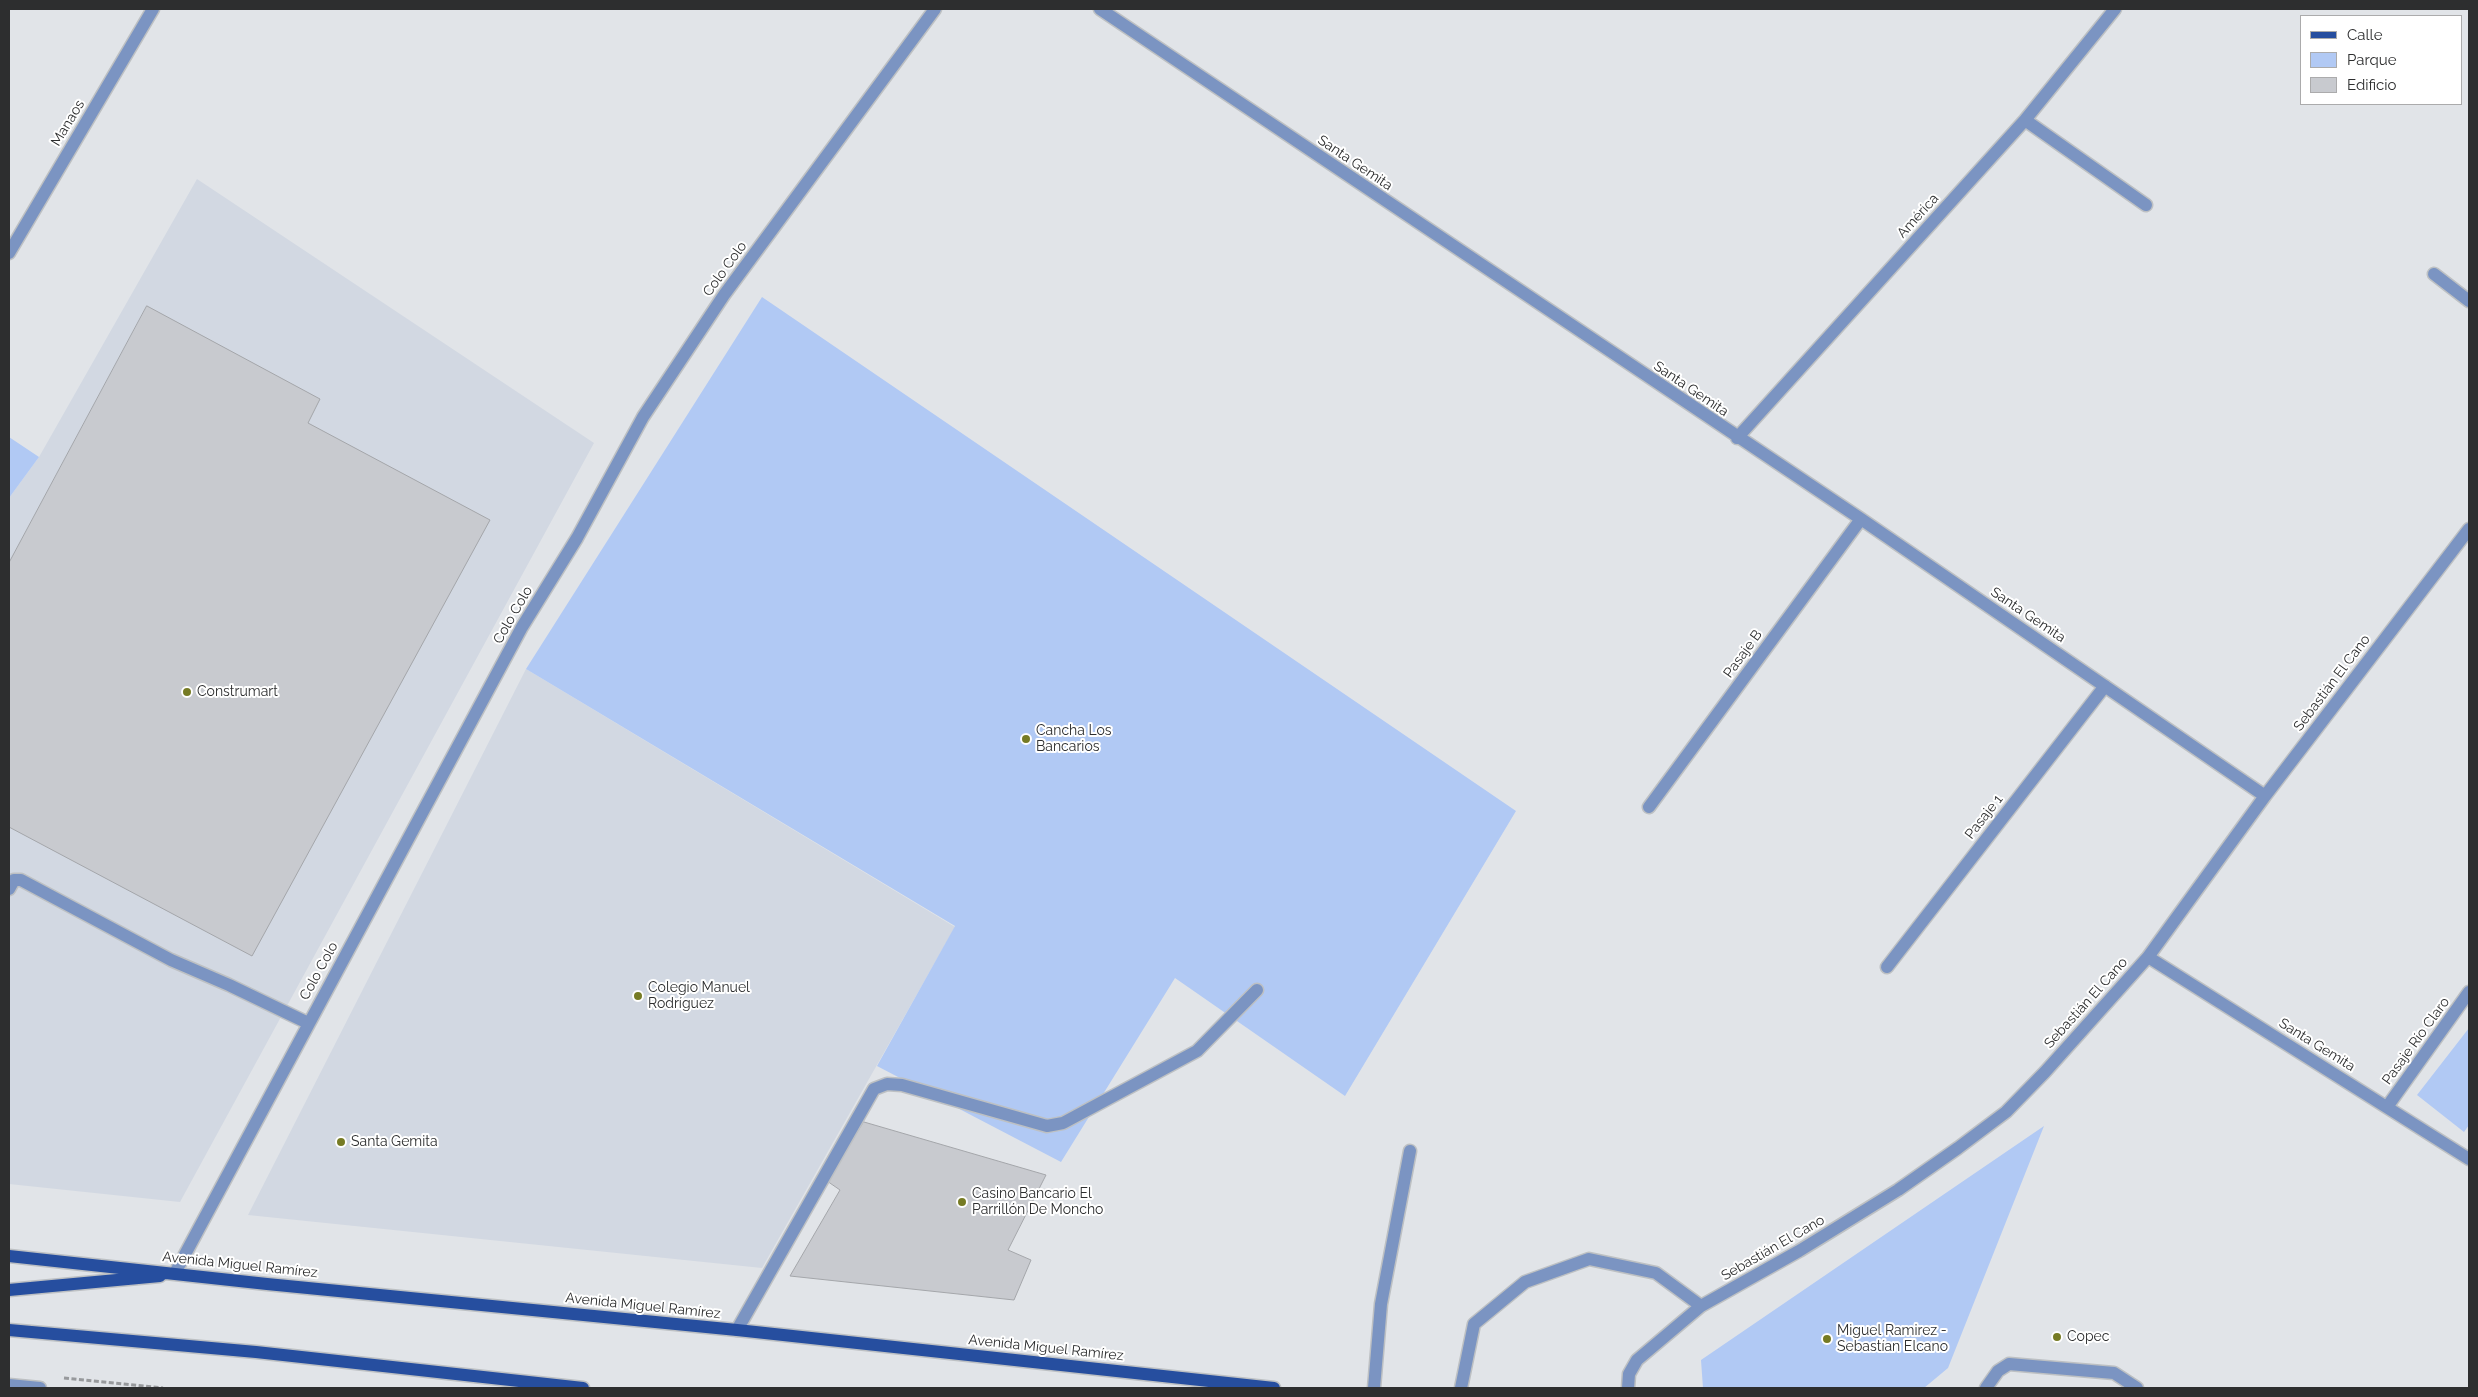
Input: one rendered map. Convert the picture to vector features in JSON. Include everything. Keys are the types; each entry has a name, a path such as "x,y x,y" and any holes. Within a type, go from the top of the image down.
{"main road":[{"name":"Avenida Miguel Ramírez","path":"9,1256 267,1284 737,1330 1274,1388"},
{"path":"9,1290 124,1280 175,1273"},
{"path":"9,1330 256,1352 583,1388"}],"street":[{"name":"Colo Colo","path":"175,1273 522,627 576,538 644,417 724,295 935,9"},
{"name":"Santa Gemita","path":"1100,9 1861,519 2265,796"},
{"name":"América","path":"1738,438 2025,120 2114,9"},
{"name":"Manaos","path":"9,253 149,10"},
{"path":"2025,120 2146,205"},
{"path":"2434,274 2469,301"},
{"name":"Pasaje B","path":"1648,807 1861,519"},
{"name":"Sebastián El Cano","path":"1628,1388 1629,1374 1637,1360 1700,1306 1799,1252 1898,1190 2006,1112 2045,1072 2148,957 2265,796 2469,529"},
{"name":"Pasaje 1","path":"1887,967 2105,686"},
{"path":"9,889 14,880 22,880 171,960 229,985 308,1023"},
{"name":"Santa Gemita","path":"2148,957 2469,1159"},
{"path":"737,1330 874,1089 887,1084 902,1085 1048,1126 1063,1122 1197,1051 1257,990"},
{"name":"Pasaje Río Claro","path":"2387,1107 2469,992"},
{"path":"1374,1388 1381,1304 1410,1151"},
{"path":"1461,1388 1474,1324 1525,1282 1589,1259 1656,1273 1700,1306"},
{"path":"1986,1388 1998,1371 2009,1364 2021,1364 2114,1373 2137,1388"},
{"path":"9,1385 40,1388"}],"path":[{"path":"57,1378 163,1388"}],"shaded area":[{"path":"197,179 594,443 180,1202 9,1184 9,498 39,457"},
{"name":"Colegio Manuel Rodríguez","path":"526,669 955,927 762,1268 248,1215"}],"green space":[{"name":"Cancha Los Bancarios","path":"762,297 1516,811 1345,1096 1175,978 1061,1162 877,1066 955,926 526,669"},
{"path":"9,437 39,457 9,498"},
{"path":"2469,1028 2469,1125 2464,1132 2417,1095"},
{"path":"2044,1126 1948,1368 1924,1388 1703,1388 1701,1360"}],"building":[{"path":"147,306 320,399 308,423 490,520 252,956 9,827 9,563"},
{"path":"864,1122 1046,1175 1008,1250 1031,1260 1014,1300 790,1276 840,1190 827,1181"}],"place":[{"name":"Construmart","path":"187,692"},
{"name":"Cancha Los Bancarios","path":"1026,739"},
{"name":"Colegio Manuel Rodríguez","path":"638,996"},
{"name":"Santa Gemita","path":"341,1142"},
{"name":"Casino Bancario El Parrillón De Moncho","path":"962,1202"},
{"name":"Copec","path":"2057,1337"},
{"name":"Miguel Ramirez - Sebastían Elcano","path":"1827,1339"}]}
